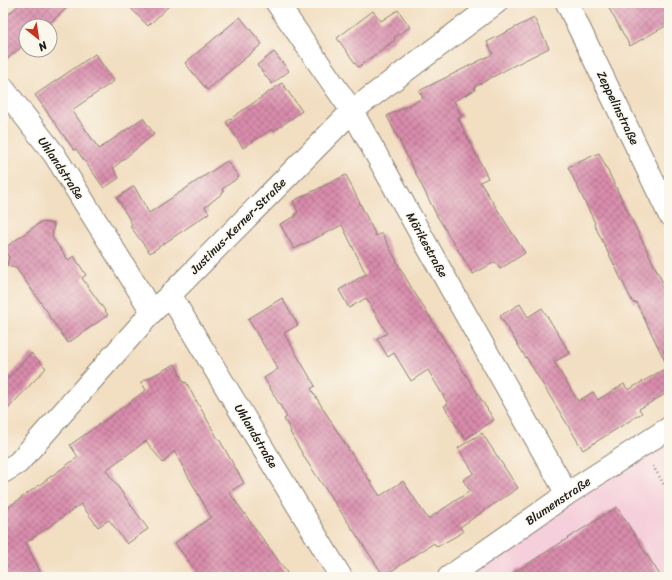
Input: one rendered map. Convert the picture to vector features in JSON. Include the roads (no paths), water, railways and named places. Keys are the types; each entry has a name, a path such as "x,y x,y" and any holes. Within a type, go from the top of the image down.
{"street":[{"name":"Mörikestraße","path":"277,3 352,110 567,494"},
{"name":"Justinus-Kerner-Straße","path":"3,472 18,463 152,312 352,110 496,3"},
{"name":"Zeppelinstraße","path":"568,3 669,214"},
{"name":"Uhlandstraße","path":"3,88 54,154 152,312"},
{"name":"Uhlandstraße","path":"170,294 341,577"},
{"name":"Blumenstraße","path":"449,577 567,494 669,428"}]}
